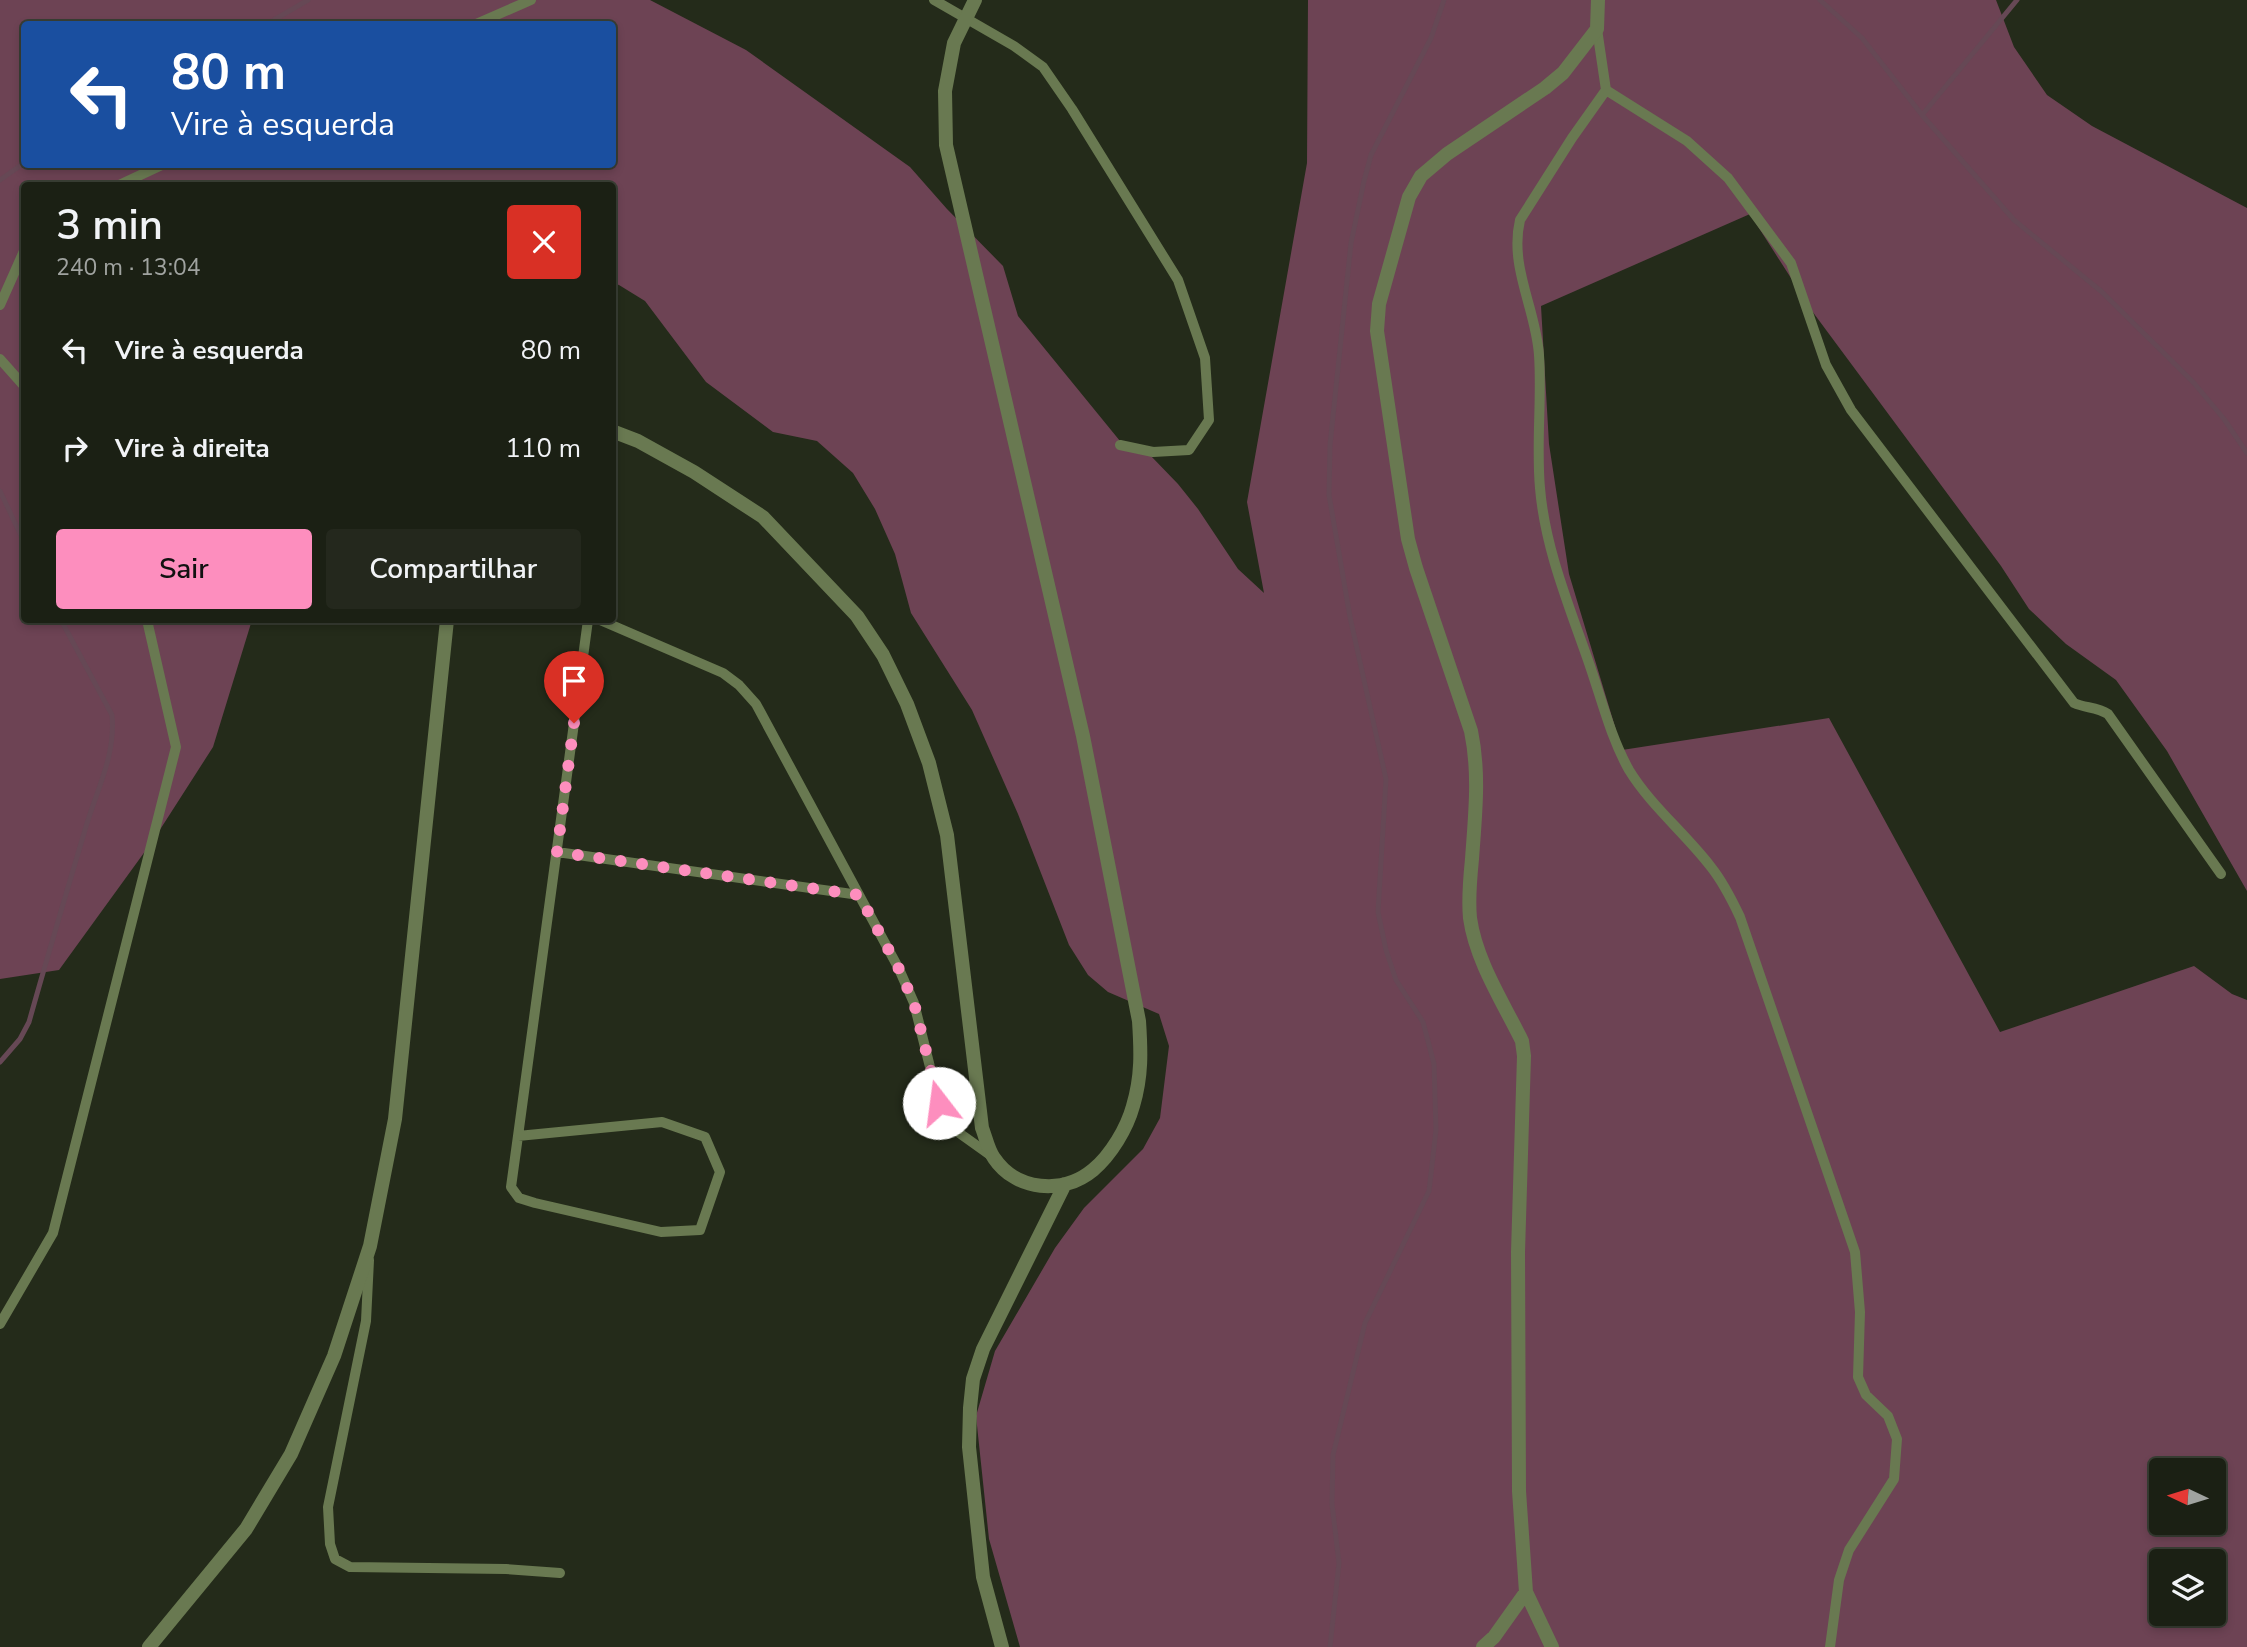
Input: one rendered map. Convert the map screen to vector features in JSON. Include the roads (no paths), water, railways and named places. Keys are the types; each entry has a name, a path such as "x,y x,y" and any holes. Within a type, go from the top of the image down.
{"street":[{"path":"616,433 638,441 694,472 763,517 857,616 883,654 907,704 929,763 947,835 982,1128 992,1157 1009,1175 1030,1186 1065,1184 1093,1170 1114,1146 1133,1108 1142,1060 1139,1021 1083,736 946,145 945,91 954,43 975,0"},
{"path":"1552,1647 1525,1592 1519,1491 1518,1279 1524,1055 1522,1041 1479,953 1473,934 1469,903 1477,758 1471,731 1408,538 1377,331 1379,304 1405,209 1421,176 1440,159 1563,73 1597,29 1598,0"},
{"path":"149,1647 246,1529 291,1454 334,1356 370,1246 395,1119 447,623"},
{"path":"1002,1647 982,1564 969,1447 973,1379 983,1349 1065,1184"},
{"path":"1483,1647 1494,1637 1525,1592"}],"lane":[{"path":"483,21 531,0"},
{"path":"934,0 1014,46 1042,67 1072,109 1178,280 1205,358 1209,419 1189,450 1153,452 1120,445"},
{"path":"1597,29 1606,90 1520,220 1517,234 1519,268 1539,355 1539,486 1545,526 1619,752 1643,790 1712,867 1740,917 1855,1252 1860,1312 1858,1377 1866,1395 1888,1416 1897,1440 1894,1479 1849,1550 1842,1570 1830,1647"},
{"path":"1606,90 1687,141 1728,178 1791,263 1826,365 1851,410 2074,703 2108,714 2221,874"},
{"path":"126,182 155,168"},
{"path":"0,305 21,258"},
{"path":"0,359 21,383"},
{"path":"0,1324 53,1233 176,747 148,623"},
{"path":"518,1136 662,1122 705,1137 720,1172 700,1230 661,1232 519,1198 511,1187 588,623"},
{"path":"607,623 705,664 739,685 756,704 899,969 914,1003 939,1103 947,1120 955,1130 992,1157"},
{"path":"557,852 859,895"},
{"path":"370,1246 366,1321 328,1507 330,1544 335,1559 350,1567 506,1569 560,1573"}],"waterway":[{"path":"272,21 308,0"},
{"path":"1330,1647 1339,1563 1332,1504 1333,1455 1365,1323 1429,1191 1436,1130 1434,1064 1423,1022 1396,980 1378,912 1386,779 1350,617 1329,495 1330,445 1351,243 1364,181 1371,155 1431,38 1444,0"},
{"path":"1820,0 1862,38 1922,115 2014,220 2102,292 2194,383 2224,419 2247,453"},
{"path":"1922,115 2017,0"},
{"path":"0,180 21,165"},
{"path":"0,491 21,536"},
{"path":"0,1062 20,1039 29,1022 111,745 112,715 63,623"}]}
